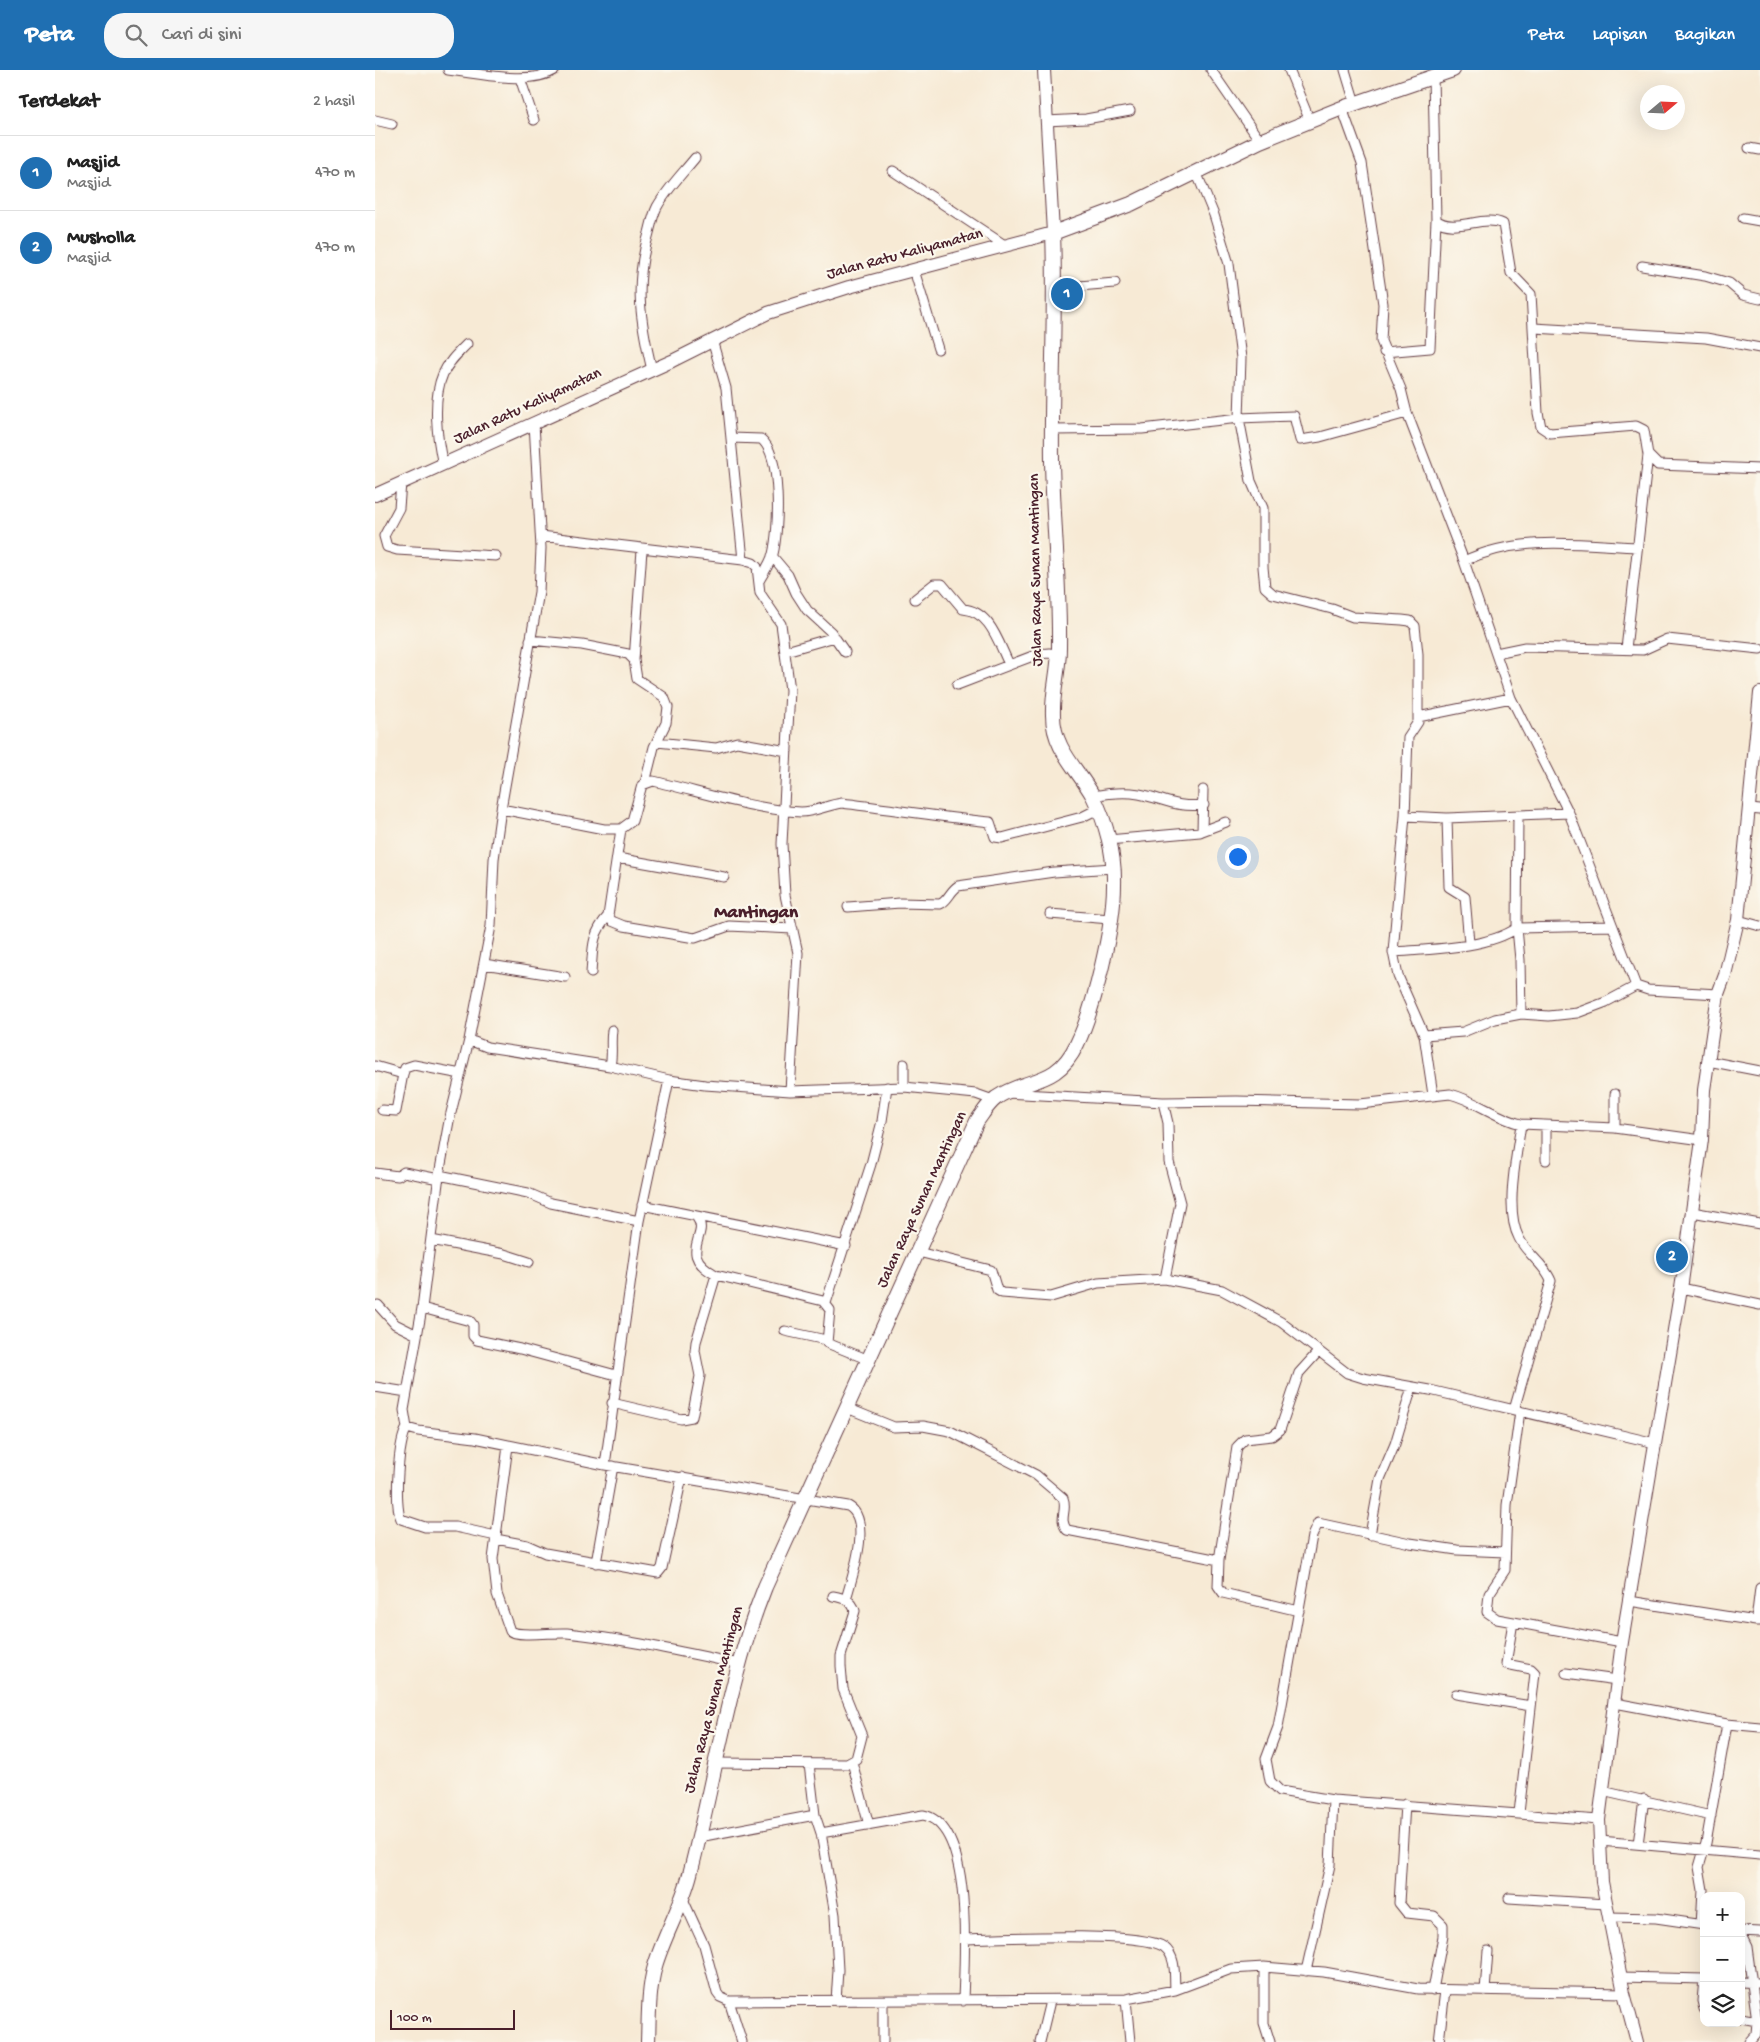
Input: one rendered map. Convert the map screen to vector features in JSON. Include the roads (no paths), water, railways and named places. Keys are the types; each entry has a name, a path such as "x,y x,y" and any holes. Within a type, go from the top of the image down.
{"main road":[{"name":"Jalan Ratu Kaliyamatan","path":"1053,233 1131,204 1197,174 1260,141 1355,103 1442,72"},
{"name":"Jalan Raya Sunan Mantingan","path":"648,2042 651,1988 655,1967 683,1897 740,1664 759,1601 977,1120 999,1097 1051,1076 1061,1068 1077,1046 1094,992 1110,919 1114,885 1113,868 1108,840 1095,802 1067,761 1056,735 1053,716 1059,633 1052,430 1055,288 1053,233"}],"street":[{"path":"448,70 520,78 542,76 555,70"},
{"name":"Jalan Raya Sunan Mantingan","path":"1044,70 1053,233"},
{"path":"1211,70 1260,141"},
{"path":"1289,70 1310,122"},
{"path":"1345,70 1355,103"},
{"path":"1384,352 1430,348 1442,72"},
{"path":"520,78 534,120"},
{"path":"1342,108 1362,163 1383,304 1380,330 1384,352 1401,389 1407,413 1463,561 1511,698 1569,813 1635,986"},
{"path":"1046,121 1086,120 1130,112"},
{"path":"375,120 392,124"},
{"path":"1749,148 1760,150"},
{"path":"652,370 641,325 638,297 645,245 656,210 667,192 695,158"},
{"path":"893,171 1006,246"},
{"path":"1197,174 1216,222 1229,264 1241,358 1239,418 1251,481 1263,508 1265,587 1273,594 1332,609 1353,617 1402,620 1413,623 1419,654 1418,722 1407,737 1405,816 1393,952 1398,976 1424,1035 1433,1095"},
{"path":"1743,218 1760,221"},
{"path":"1436,220 1446,225 1493,222 1503,224 1511,273 1531,294 1538,412 1541,427 1550,433 1636,426 1644,430 1648,455 1626,649"},
{"name":"Jalan Ratu Kaliyamatan","path":"375,495 652,370 768,313 849,287 1053,233"},
{"path":"1642,266 1705,276 1729,283 1743,295 1760,299"},
{"path":"914,270 938,349"},
{"path":"1055,288 1115,283"},
{"path":"1534,328 1706,338 1760,348"},
{"path":"712,340 726,388 743,560"},
{"path":"443,465 438,443 437,413 440,388 447,367 467,344"},
{"path":"1052,430 1142,429 1239,418 1291,416 1296,420 1300,440 1320,437 1407,413"},
{"path":"534,423 541,536 539,592 501,808 494,859 491,926 469,1040 449,1121 439,1177 422,1308 407,1392 404,1418 407,1428 402,1444 397,1497 398,1512 401,1519 425,1527 455,1527 527,1545 545,1553 655,1574 661,1571 682,1477"},
{"path":"731,438 761,439 770,448 776,478 772,556 759,581"},
{"path":"1648,455 1654,463 1663,465 1760,469"},
{"path":"401,483 399,508 384,536 387,548 421,552 496,556"},
{"path":"541,536 642,550 743,560 753,563 758,573 762,598 781,624 786,652 790,707 783,809 785,895 798,954 790,1091"},
{"path":"1463,561 1484,551 1515,544 1561,543 1637,547"},
{"path":"501,808 604,829 621,829 632,822 638,797 645,782 657,742 666,723 668,707 664,697 637,679 634,660 642,550"},
{"path":"772,556 788,575 796,594 807,610 835,637 845,652"},
{"path":"915,599 934,584 942,584 963,609 978,611 989,624 1009,664"},
{"path":"786,652 835,637"},
{"path":"1495,652 1525,647 1643,650 1664,640 1678,639 1760,649"},
{"path":"530,640 597,647 628,654 634,660"},
{"path":"957,685 1042,653 1059,653"},
{"path":"1637,2042 1624,1993 1602,1882 1599,1820 1622,1642 1692,1212 1702,1140 1702,1105 1718,994 1738,920 1755,809 1760,693"},
{"path":"1418,717 1511,698"},
{"path":"657,742 716,748 737,742 787,751"},
{"path":"645,782 653,781 751,804 783,809 817,810 831,804 842,803 909,811 971,822 990,822 995,837 1002,838 1082,817 1095,802 1110,792 1128,792 1179,806 1204,805"},
{"path":"1202,831 1203,790"},
{"path":"1405,816 1447,818 1569,813"},
{"path":"1518,816 1517,928 1520,960 1521,1014"},
{"path":"1447,818 1448,879 1451,889 1461,893 1465,898 1469,943"},
{"path":"1108,840 1187,834 1202,831 1226,822"},
{"path":"591,973 593,941 598,927 608,916 621,829"},
{"path":"617,858 724,877"},
{"path":"848,907 900,903 940,904 945,901 949,892 958,886 1054,872 1113,868"},
{"path":"1050,914 1110,919"},
{"path":"608,916 612,921 624,926 695,938 705,936 715,929 729,926 793,929"},
{"path":"1738,920 1760,926"},
{"path":"1393,952 1469,943 1506,936 1517,928 1611,926"},
{"path":"484,964 565,977"},
{"path":"1424,1035 1463,1032 1495,1020 1521,1014 1549,1016 1577,1013 1606,1002 1635,986 1648,990 1718,994"},
{"path":"610,1066 612,1058 609,1046 611,1030"},
{"path":"469,1040 487,1047 610,1066 669,1080 714,1086 790,1091 904,1087 999,1097 1163,1102 1237,1101 1360,1104 1450,1094 1462,1097 1511,1122 1521,1124 1615,1128 1702,1140"},
{"path":"1708,1061 1760,1071"},
{"path":"904,1064 904,1087"},
{"path":"382,1110 396,1111 405,1068 414,1065 461,1074"},
{"path":"375,1066 403,1074"},
{"path":"595,1562 609,1465 616,1375 639,1221 669,1080"},
{"path":"869,1360 829,1346 826,1340 830,1315 826,1303 846,1246 880,1130 887,1087"},
{"path":"1615,1094 1615,1128"},
{"path":"1163,1102 1168,1123 1169,1162 1181,1203 1165,1279"},
{"path":"1521,1124 1513,1196 1514,1225 1519,1238 1543,1266 1551,1281 1517,1411 1507,1505 1503,1575 1489,1594 1487,1612 1497,1619 1622,1642"},
{"path":"1546,1126 1546,1160"},
{"path":"375,1173 398,1176 404,1172 439,1177 528,1194 551,1203 639,1221"},
{"path":"642,1205 697,1218 846,1246"},
{"path":"1692,1212 1760,1224"},
{"path":"697,1218 700,1223 696,1256 701,1265 716,1275 826,1303"},
{"path":"431,1240 504,1254 529,1262"},
{"path":"917,1252 991,1270 997,1290 1002,1293 1051,1297 1098,1283 1165,1279 1221,1290 1281,1322 1317,1352 1347,1373 1655,1442"},
{"path":"613,1403 681,1419 692,1418 700,1376 695,1352 696,1342 716,1275"},
{"path":"1681,1288 1760,1305"},
{"path":"378,1305 395,1324 417,1335"},
{"path":"422,1308 470,1321 473,1326 472,1335 477,1340 616,1375"},
{"path":"785,1331 826,1340"},
{"path":"1299,1611 1223,1593 1218,1586 1219,1560 1237,1447 1245,1439 1272,1436 1280,1430 1299,1373 1317,1352"},
{"path":"375,1387 407,1392"},
{"path":"1370,1535 1380,1479 1395,1444 1412,1387"},
{"path":"847,1408 894,1428 923,1426 950,1431 1036,1475 1063,1498 1065,1504 1062,1518 1067,1530 1219,1560"},
{"path":"407,1428 417,1431 475,1438 609,1465 775,1493 805,1501 848,1506 858,1516 861,1534 847,1599"},
{"path":"509,1446 493,1559 497,1594 507,1627 513,1633 548,1632 603,1637 740,1664"},
{"path":"1505,1552 1457,1550 1370,1535 1318,1523 1312,1536 1278,1727 1266,1759 1267,1773 1273,1786 1280,1791 1333,1800 1599,1820"},
{"path":"1629,1601 1758,1621 1760,1588"},
{"path":"833,1596 847,1599 854,1606 856,1615 841,1656 841,1678 847,1700 862,1736 858,1754 852,1762"},
{"path":"1513,1622 1506,1664 1534,1672 1519,1813"},
{"path":"1566,1672 1617,1680"},
{"path":"1456,1694 1531,1706"},
{"path":"1615,1703 1727,1724 1760,1727"},
{"path":"1703,1892 1699,1867 1711,1816 1727,1724"},
{"path":"715,1763 809,1764 852,1762"},
{"path":"852,1762 869,1825"},
{"path":"809,1764 815,1815 821,1833 837,1944 836,2001"},
{"path":"1602,1791 1644,1799 1657,1805 1711,1816"},
{"path":"1638,1844 1644,1799"},
{"path":"1306,1971 1330,1865 1333,1800"},
{"path":"1405,1804 1399,1903 1407,1912 1433,1916 1443,1925 1443,1936 1433,1990"},
{"path":"699,1837 815,1815"},
{"path":"821,1833 923,1815 930,1816 942,1826 957,1861 963,1892 965,1939 963,2001"},
{"path":"1600,1841 1760,1855"},
{"path":"683,1897 704,1945 717,1993 720,1997 729,2001 1050,2001 1126,1999 1175,1990 1224,1971 1264,1967 1306,1971 1418,1989 1624,1993"},
{"path":"1509,1898 1608,1910 1700,1925"},
{"path":"1745,1933 1760,1932"},
{"path":"965,1939 1062,1937 1149,1942 1164,1948 1169,1954 1174,1967 1175,1990"},
{"path":"1743,1937 1747,1947 1746,1982 1757,2021 1756,2034 1749,2042"},
{"path":"1485,1991 1488,1952"},
{"path":"1264,1967 1264,2022 1270,2042"},
{"path":"1621,1977 1700,1979"},
{"path":"1746,1982 1760,1984"},
{"path":"1439,2042 1445,1990"},
{"path":"1126,1999 1130,2042"},
{"path":"729,2001 742,2042"},
{"path":"883,2001 883,2042"},
{"path":"1040,2042 1050,2001"},
{"path":"1745,2019 1757,2021"}],"place":[{"name":"Masjid","path":"1067,294"},
{"name":"Musholla","path":"1672,1257"}],"district":[{"name":"Mantingan","path":"756,913"}]}
